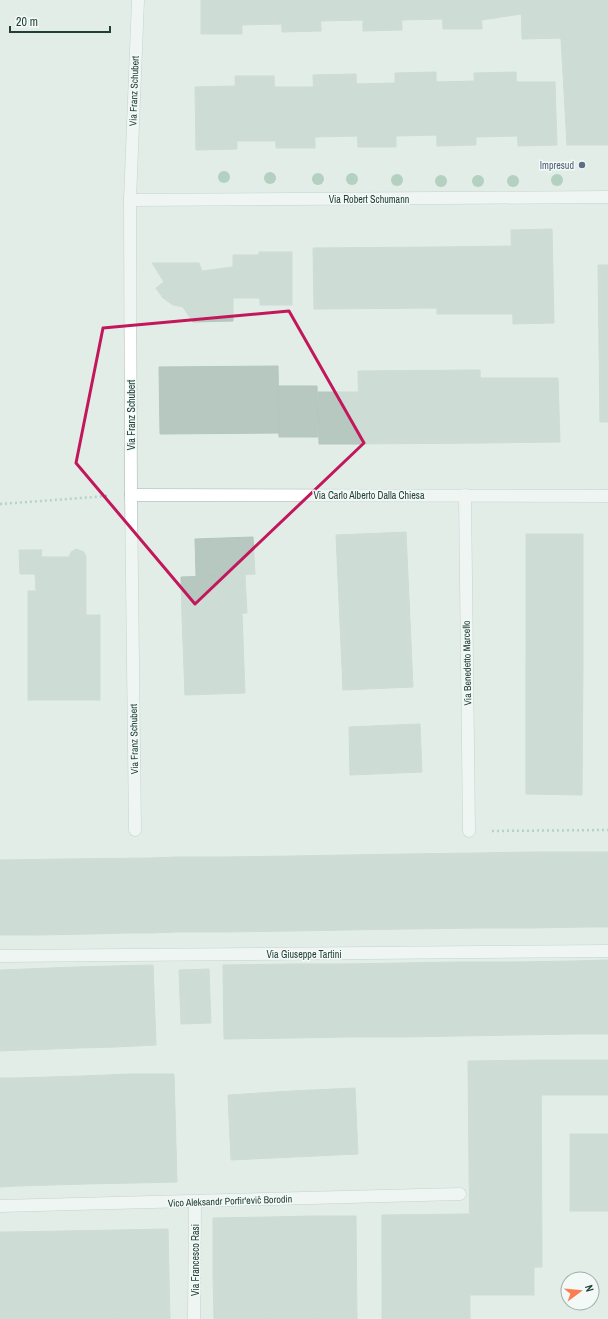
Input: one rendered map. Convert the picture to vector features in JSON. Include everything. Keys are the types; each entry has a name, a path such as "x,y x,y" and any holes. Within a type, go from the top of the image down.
{"street":[{"name":"Via Franz Schubert","path":"135,830 131,495 130,200 138,0"},
{"name":"Via Robert Schumann","path":"130,200 608,197"},
{"name":"Via Carlo Alberto Dalla Chiesa","path":"131,495 608,496"},
{"name":"Via Benedetto Marcello","path":"465,495 469,832"},
{"name":"Via Giuseppe Tartini","path":"0,956 608,951"},
{"name":"Vico Aleksandr Porfir'evič Borodin","path":"0,1206 460,1194"},
{"name":"Via Francesco Rasi","path":"194,1319 195,1202"}],"path":[{"path":"0,504 131,495"},
{"path":"469,832 608,830"}],"highlighted area":[{"path":"289,311 364,443 195,604 76,463 103,328"}],"building":[{"path":"201,0 241,0 242,34 201,34"},
{"path":"241,0 281,0 282,24 242,25"},
{"path":"281,0 320,0 321,31 282,32"},
{"path":"320,0 363,0 363,20 320,21"},
{"path":"363,0 401,0 402,30 363,31"},
{"path":"401,0 442,0 442,19 402,20"},
{"path":"442,0 481,0 482,29 443,29"},
{"path":"481,0 521,0 521,14 482,20"},
{"path":"521,0 608,0 608,37 522,39"},
{"path":"589,37 589,71 608,71 608,145 567,145 561,38"},
{"path":"589,37 608,37 608,71 589,71"},
{"path":"436,72 437,135 396,136 395,73"},
{"path":"516,72 518,136 476,137 474,73"},
{"path":"356,74 358,136 315,137 313,75"},
{"path":"235,76 274,76 276,141 237,141"},
{"path":"475,81 476,145 437,146 436,82"},
{"path":"516,82 555,82 557,145 518,146"},
{"path":"395,83 396,147 358,147 356,84"},
{"path":"235,86 237,149 196,150 195,87"},
{"path":"275,87 314,87 315,148 276,148"},
{"path":"552,229 554,323 513,324 511,230"},
{"path":"512,246 512,314 437,314 437,247"},
{"path":"437,247 437,308 314,309 313,248"},
{"path":"259,252 292,252 292,305 260,305 260,298 233,298 233,255 259,255"},
{"path":"152,263 199,263 202,271 233,267 233,321 193,322 183,307 173,305 163,298 156,288 164,282"},
{"path":"598,265 608,265 608,422 600,422"},
{"path":"278,366 279,433 160,434 159,367"},
{"path":"480,370 481,443 359,444 358,371"},
{"path":"480,378 558,378 560,442 481,443"},
{"path":"278,386 317,386 318,437 279,437"},
{"path":"318,392 358,392 359,444 319,444"},
{"path":"406,532 413,687 343,690 336,535"},
{"path":"526,534 583,534 583,663 526,663"},
{"path":"253,537 255,574 196,576 195,539"},
{"path":"76,549 84,552 86,557 86,615 28,615 28,591 36,591 35,574 20,574 19,550 42,550 41,557 69,557 71,552"},
{"path":"245,575 247,613 182,616 181,577"},
{"path":"242,614 245,693 185,695 182,616"},
{"path":"28,615 100,615 100,700 28,700"},
{"path":"526,663 583,663 582,795 526,794"},
{"path":"420,724 422,772 350,775 349,727"},
{"path":"530,852 586,852 588,927 531,928"},
{"path":"530,852 531,928 478,928 477,853"},
{"path":"586,852 608,852 608,927 588,927"},
{"path":"477,853 478,928 405,929 404,854"},
{"path":"404,854 405,929 347,930 346,855"},
{"path":"346,855 347,930 293,931 293,856"},
{"path":"293,856 293,931 224,932 223,857"},
{"path":"176,857 177,932 151,933 150,858"},
{"path":"176,857 223,857 224,932 177,932"},
{"path":"150,858 151,933 127,933 127,896 66,897 65,859"},
{"path":"65,859 66,897 0,897 0,860"},
{"path":"90,896 127,896 127,933 90,934"},
{"path":"90,896 90,934 39,935 38,897"},
{"path":"0,897 38,897 39,935 0,935"},
{"path":"608,960 608,1034 575,1034 573,961"},
{"path":"573,961 575,1034 516,1035 515,962"},
{"path":"458,962 515,962 516,1035 458,1036"},
{"path":"458,962 458,1036 402,1037 401,963"},
{"path":"401,963 402,1037 348,1037 347,964"},
{"path":"291,964 347,964 348,1037 293,1038"},
{"path":"291,964 293,1038 224,1039 223,965"},
{"path":"153,965 156,1045 116,1047 113,966"},
{"path":"113,966 116,1047 79,1048 76,967"},
{"path":"76,967 79,1048 0,1051 0,970"},
{"path":"209,969 211,1023 181,1024 179,970"},
{"path":"541,1060 542,1267 470,1268 468,1061"},
{"path":"541,1060 608,1060 608,1095 541,1095"},
{"path":"130,1074 133,1183 86,1184 83,1076"},
{"path":"130,1074 174,1074 177,1182 133,1183"},
{"path":"83,1076 86,1184 17,1186 15,1078"},
{"path":"0,1078 15,1078 16,1132 0,1133"},
{"path":"355,1088 358,1154 294,1157 291,1091"},
{"path":"291,1091 294,1157 231,1160 228,1095"},
{"path":"16,1132 17,1186 0,1187 0,1133"},
{"path":"570,1134 608,1134 608,1211 570,1211"},
{"path":"469,1214 470,1268 382,1268 382,1215"},
{"path":"311,1216 313,1319 271,1319 269,1217"},
{"path":"311,1216 356,1216 357,1319 313,1319"},
{"path":"269,1217 270,1273 213,1274 213,1218"},
{"path":"168,1229 170,1319 118,1319 117,1230"},
{"path":"117,1230 118,1319 67,1319 65,1231"},
{"path":"65,1231 67,1319 13,1319 11,1232"},
{"path":"0,1232 11,1232 13,1319 0,1319"},
{"path":"382,1268 470,1268 470,1319 382,1319"},
{"path":"470,1268 534,1268 534,1295 470,1295"},
{"path":"270,1273 271,1319 214,1319 213,1274"}],"place":[{"name":"Impresud","path":"582,165"}]}
